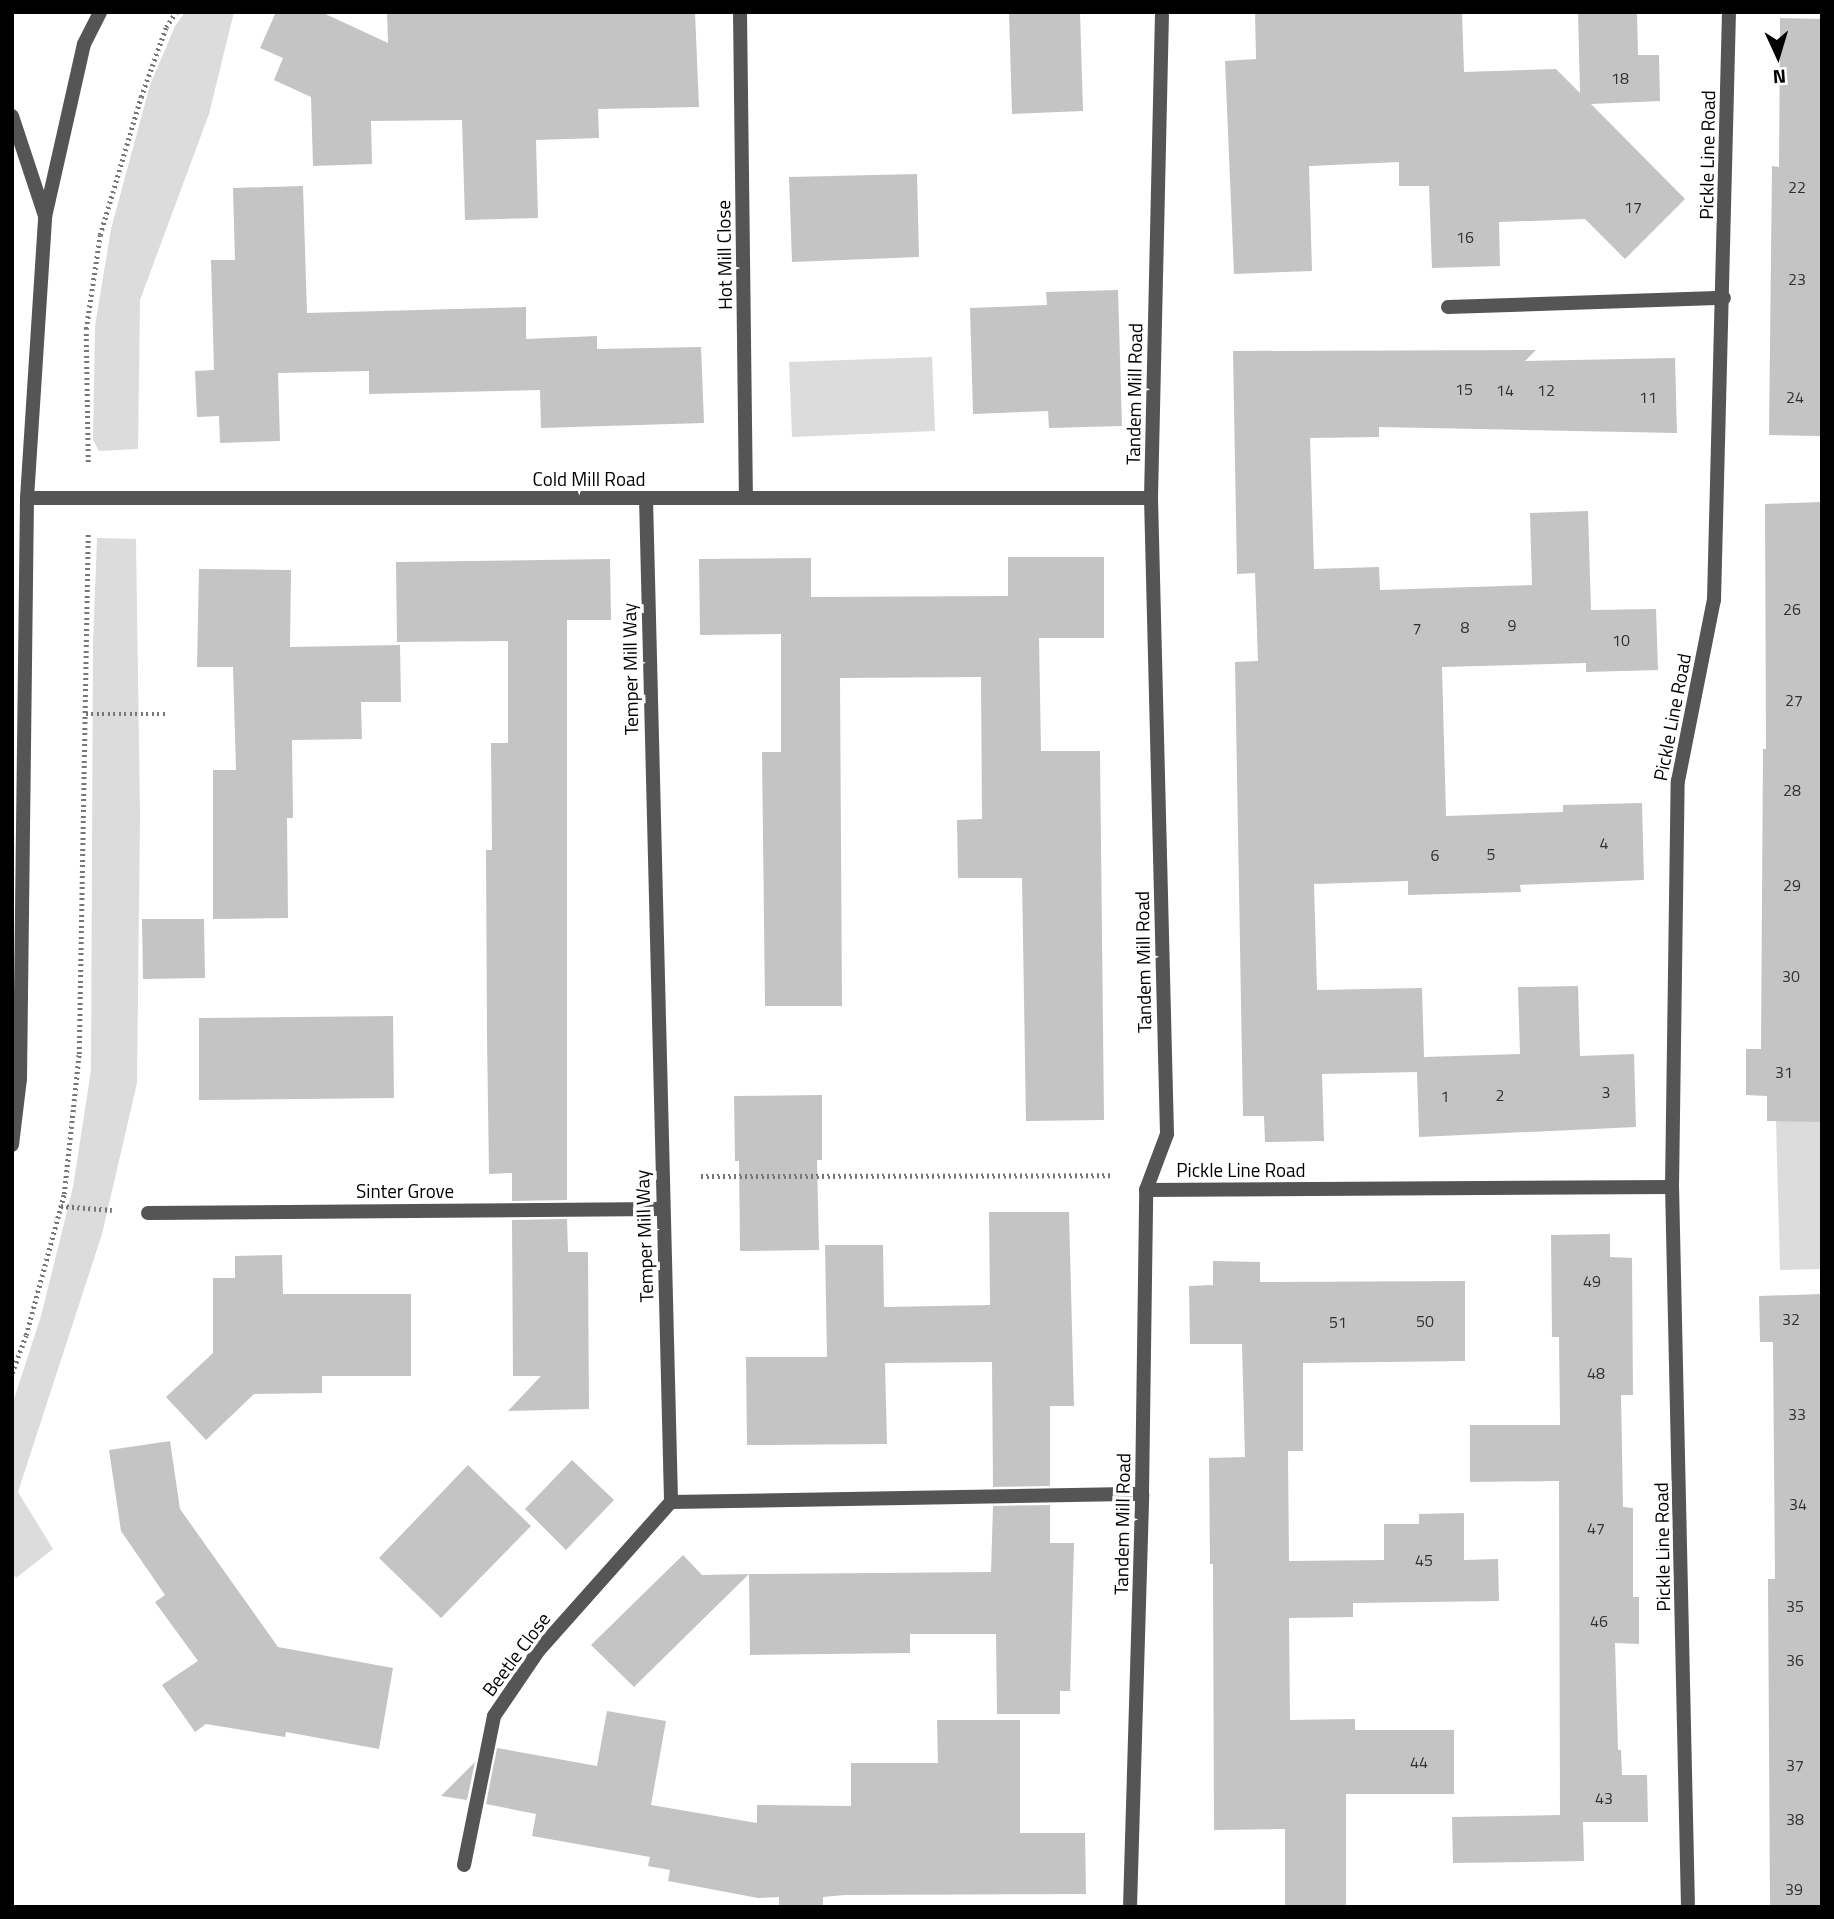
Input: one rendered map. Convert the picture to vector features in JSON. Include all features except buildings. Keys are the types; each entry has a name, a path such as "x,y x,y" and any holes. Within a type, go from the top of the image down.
{"street":[{"path":"12,1144 20,1066 27,498 45,217 84,44 100,12"},
{"name":"Hot Mill Close","path":"740,12 746,498"},
{"name":"Tandem Mill Road","path":"1130,1907 1142,1494 1146,1190 1167,1134 1151,498 1162,12"},
{"name":"Pickle Line Road","path":"1688,1907 1672,1186 1678,782 1714,600 1724,298 1729,12"},
{"path":"12,116 45,217"},
{"path":"1448,307 1724,298"},
{"name":"Cold Mill Road","path":"27,498 1151,498"},
{"name":"Temper Mill Way","path":"646,498 671,1502"},
{"name":"Pickle Line Road","path":"1146,1190 1672,1186"},
{"name":"Sinter Grove","path":"148,1213 662,1209"},
{"path":"671,1502 1142,1494"},
{"name":"Beetle Close","path":"464,1865 494,1716 539,1650 671,1502"}],"path":[{"path":"12,1373 26,1335 61,1206 79,1054 86,714 86,329 100,235 141,97 166,27 176,12"},
{"path":"86,714 167,714"},
{"path":"661,1177 1151,1175"},
{"path":"61,1206 148,1213"}],"shaded area":[{"path":"185,12 234,12 209,114 140,300 138,449 99,451 93,440 95,326 111,229 150,85 175,26"},
{"path":"932,357 935,431 792,437 789,362"},
{"path":"97,538 136,539 140,815 137,1083 102,1234 18,1492 53,1549 16,1578 12,1572 12,1405 41,1316 73,1187 91,1070 93,643"},
{"path":"1776,1121 1822,1121 1822,1269 1780,1270"}]}
